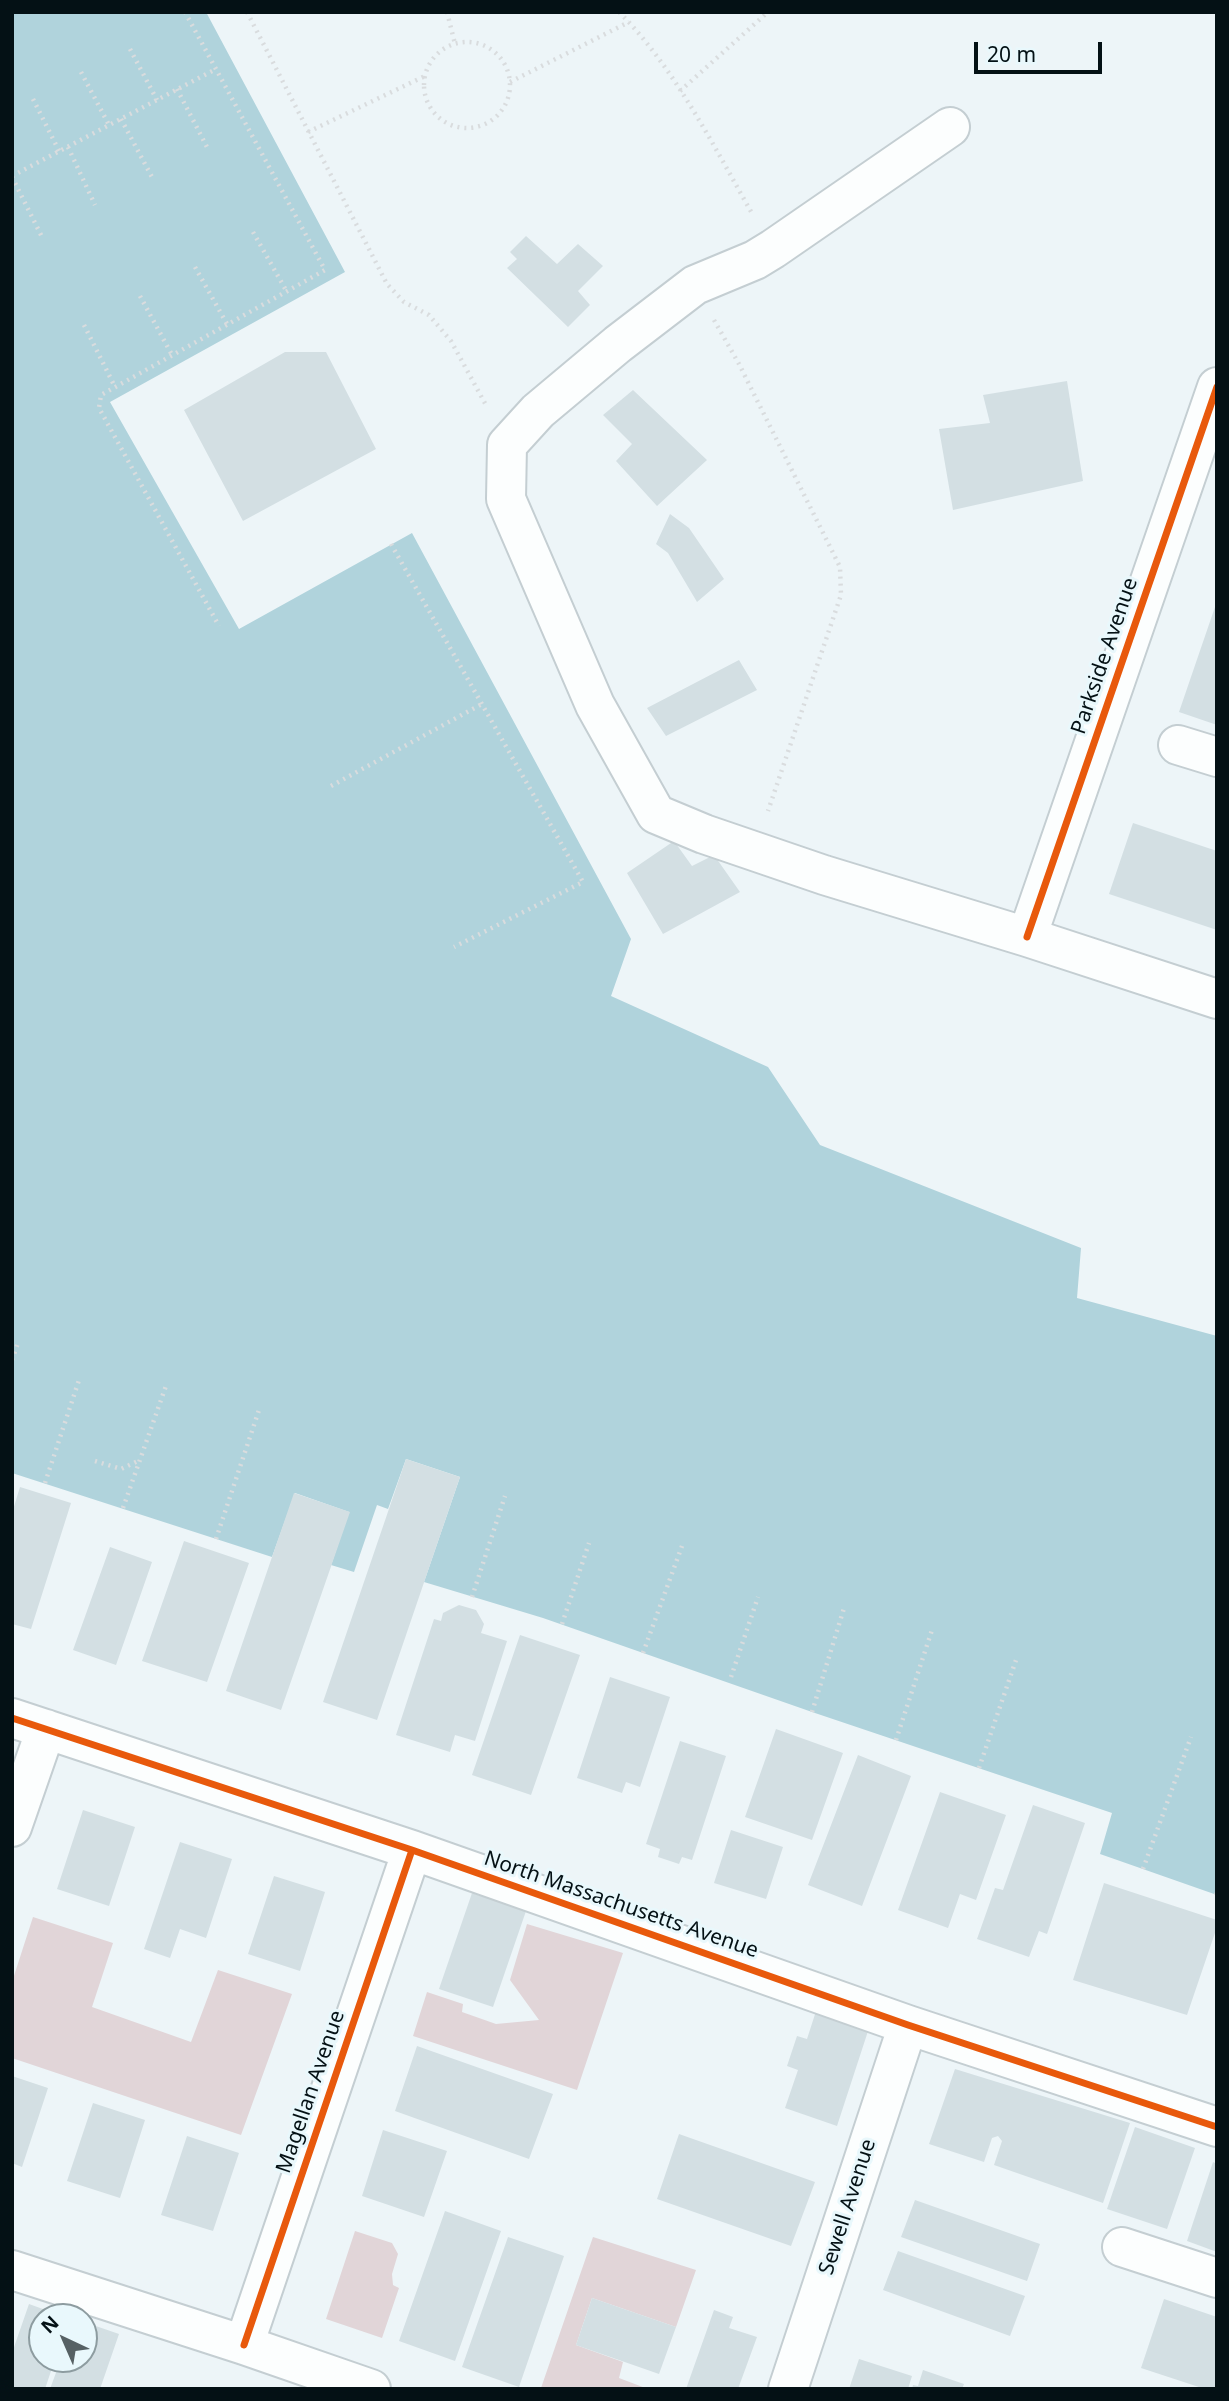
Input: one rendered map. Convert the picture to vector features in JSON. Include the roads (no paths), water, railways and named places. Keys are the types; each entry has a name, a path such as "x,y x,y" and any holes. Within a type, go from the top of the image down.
{"street":[{"path":"950,127 773,249 755,260 695,285 618,344 538,411 508,445 506,499 596,705 656,814 754,852 1217,999"},
{"name":"Parkside Avenue","path":"1027,937 1217,387"},
{"path":"1178,745 1217,757"},
{"path":"12,1827 29,1724"},
{"name":"North Massachusetts Avenue","path":"29,1724 412,1850 908,2025 1217,2127"},
{"name":"Magellan Avenue","path":"244,2345 412,1850"},
{"name":"Sewell Avenue","path":"788,2389 908,2025"},
{"path":"1122,2246 1217,2278"},
{"path":"12,2270 371,2389"}],"water":[{"path":"12,12 206,12 345,272 110,402 239,629 412,533 631,939 611,996 768,1067 820,1145 1081,1248 1077,1298 1217,1336 1217,1895 1100,1854 1112,1813 543,1618 424,1582 460,1477 406,1459 388,1509 377,1505 354,1572 331,1565 349,1512 295,1493 272,1557 12,1473"}]}
